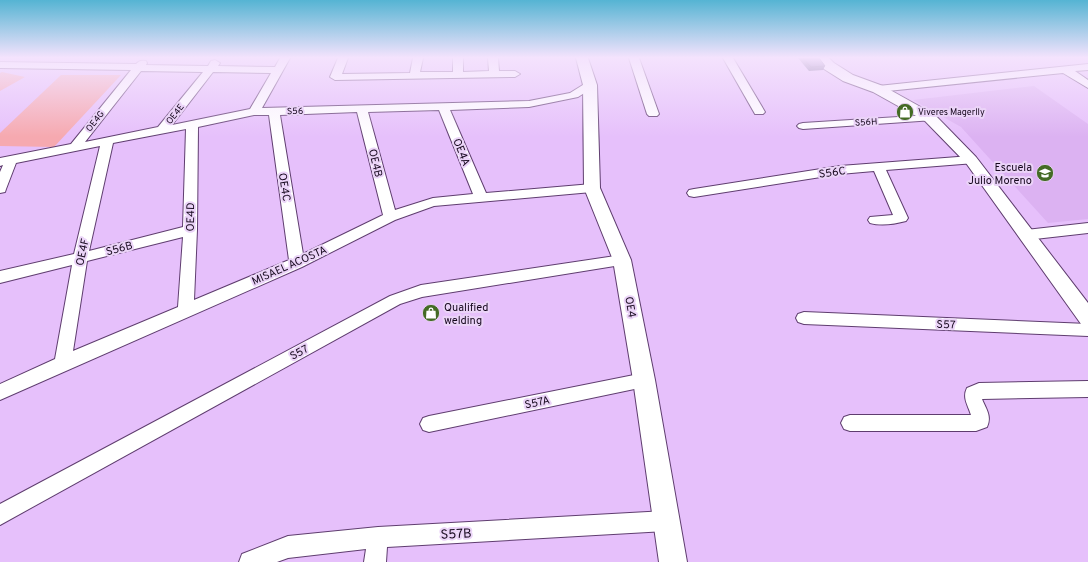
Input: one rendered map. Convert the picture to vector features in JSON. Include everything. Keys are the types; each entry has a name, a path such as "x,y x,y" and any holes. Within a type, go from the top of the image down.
{"street":[{"name":"OE4G","path":"74,148 124,84"},
{"name":"OE4E","path":"161,131 198,84"},
{"path":"254,112 270,84"},
{"path":"643,84 653,114"},
{"path":"743,84 759,112"},
{"path":"865,84 878,89 930,118 971,160 1088,320"},
{"path":"878,89 922,84"},
{"name":"S56","path":"6,161 254,112 535,104 574,95 590,85"},
{"name":"OE4","path":"590,85 592,188 622,260 644,380 673,562"},
{"name":"OE4A","path":"443,107 480,197"},
{"name":"OE4B","path":"362,109 390,217"},
{"name":"OE4C","path":"274,112 297,262"},
{"name":"S56H","path":"803,126 930,118"},
{"name":"OE4D","path":"186,309 190,230 192,125"},
{"name":"OE4F","path":"63,363 80,258 107,142"},
{"name":"S56C","path":"694,193 840,170 971,160"},
{"path":"0,189 6,161"},
{"path":"875,220 901,218 878,167"},
{"name":"MISAEL ACOSTA","path":"0,392 186,309 297,262 390,217 433,202 592,188"},
{"path":"1026,235 1088,228"},
{"name":"S56B","path":"0,277 190,230"},
{"name":"S57","path":"0,515 395,300 421,291 622,260"},
{"name":"S57","path":"804,318 1088,320"},
{"name":"S57A","path":"429,424 644,380"},
{"path":"850,423 976,423 981,421 982,416 972,398 973,393 979,391 1088,389"},
{"name":"S57B","path":"250,562 288,547 378,537 666,521"},
{"path":"375,562 378,537"}],"shaded area":[{"path":"0,84 12,84 0,91"},
{"path":"51,84 112,84 54,147 0,146 0,133"},
{"name":"Escuela Julio Moreno","path":"1034,86 1088,124 1088,219 1048,223 961,127 913,100"}],"place":[{"name":"Viveres Magerlly","path":"905,112"},
{"name":"Escuela Julio Moreno","path":"1045,173"},
{"name":"Qualified welding","path":"431,313"}]}
